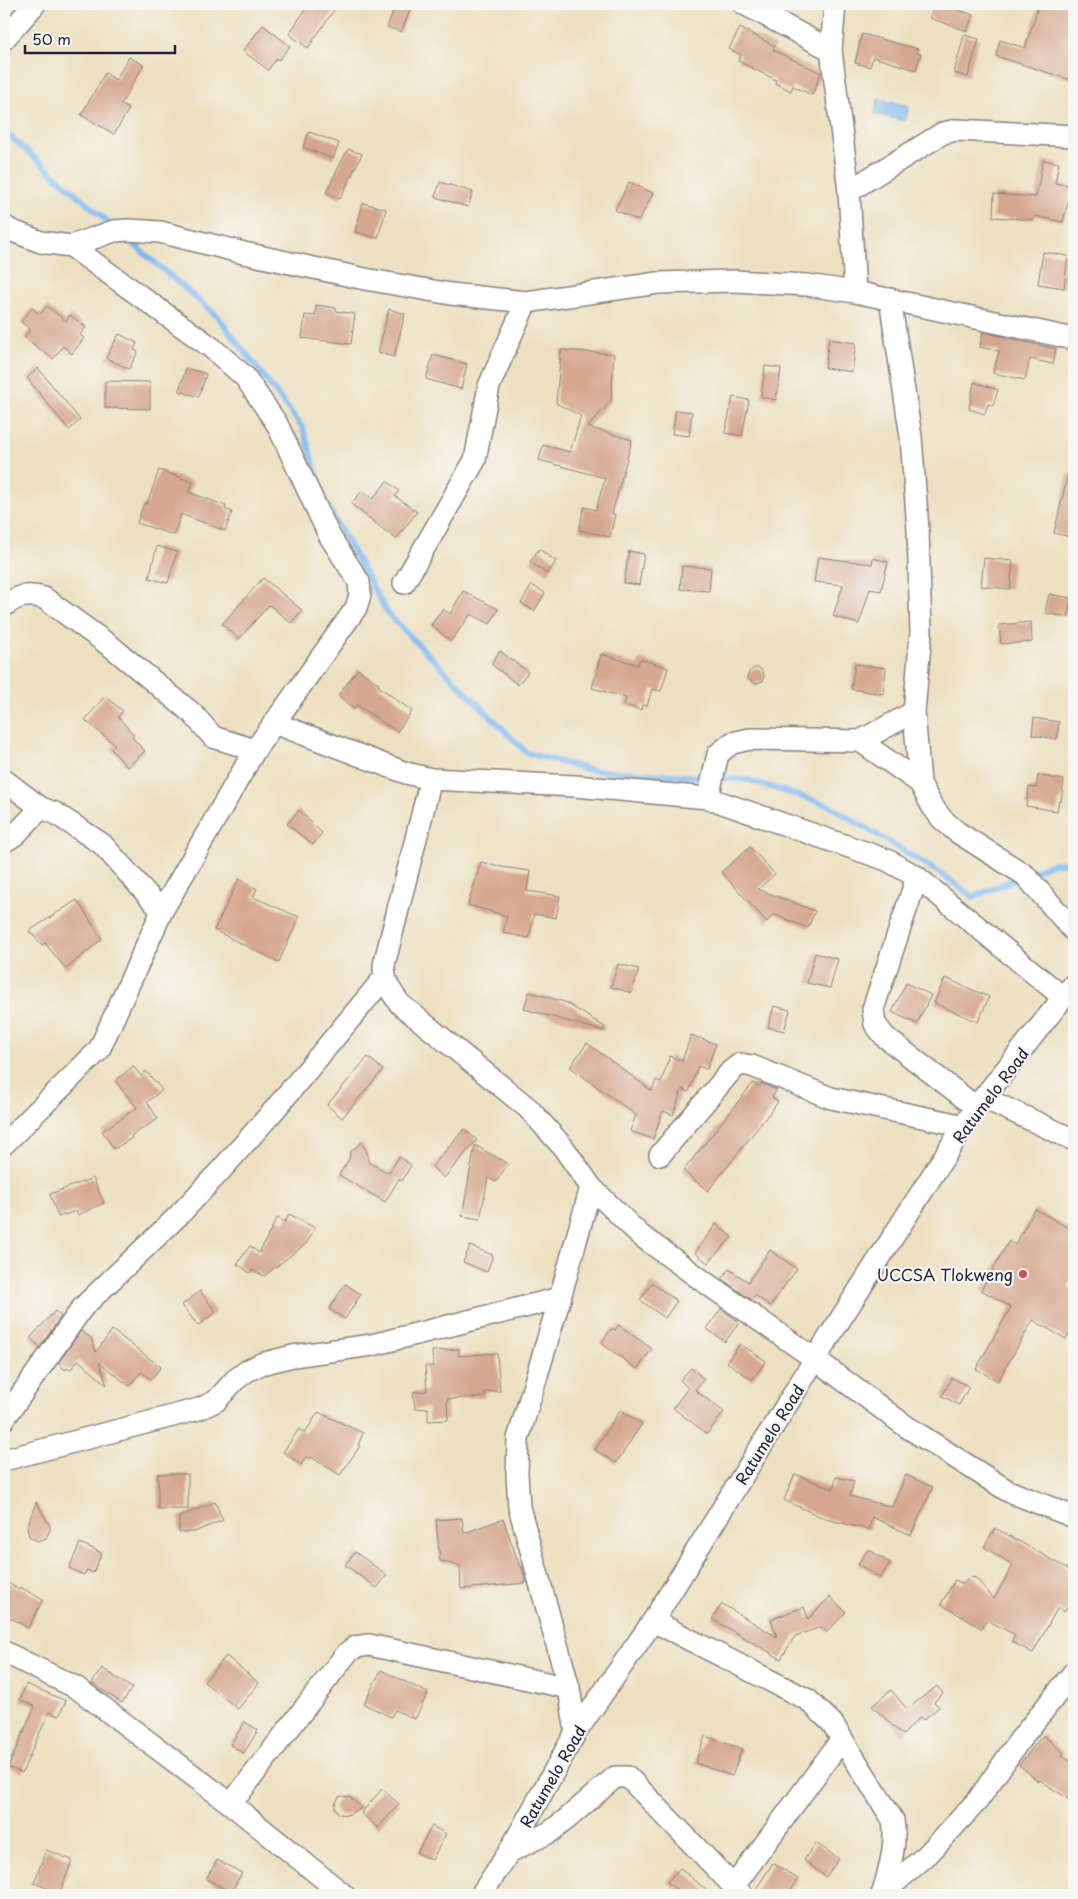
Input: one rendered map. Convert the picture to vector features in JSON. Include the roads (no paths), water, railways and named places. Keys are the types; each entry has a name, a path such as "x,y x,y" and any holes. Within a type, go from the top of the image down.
{"street":[{"path":"4,39 35,4"},
{"path":"744,4 831,50"},
{"path":"836,4 831,50 849,191 855,292"},
{"path":"849,191 943,133 957,130 1074,136"},
{"path":"4,226 41,242 71,246 114,231 160,232 244,253 365,279 451,294 526,302 658,283 734,281 807,286 855,292 1074,339"},
{"path":"4,1144 99,1050 162,911 255,750 356,608 360,596 359,582 329,535 278,424 245,377 212,348 71,246"},
{"path":"890,299 911,437 918,529 921,633 914,712 920,782 932,806 942,819 957,832 1025,876 1074,931"},
{"path":"404,583 475,460 489,386 526,302"},
{"path":"4,606 22,595 34,595 44,598 120,654 193,714 213,738 255,750"},
{"path":"708,798 718,754 732,743 750,739 860,741 914,712"},
{"path":"274,723 406,773 431,779 575,786 708,798 887,860 917,877 1069,991"},
{"path":"860,741 920,782"},
{"path":"431,779 384,965 384,978 400,1004 528,1108 563,1147 591,1187 640,1235 907,1427 1008,1491 1074,1516"},
{"path":"4,780 41,808 55,813 102,844 162,911"},
{"path":"4,842 15,834 41,808"},
{"path":"917,877 873,1008 874,1024 885,1037 980,1103 1074,1140"},
{"path":"4,1419 83,1307 178,1215 221,1170 276,1108 384,978"},
{"name":"Ratumelo Road","path":"480,1895 509,1852 576,1732 653,1621 815,1359 965,1126 980,1103 1069,991"},
{"path":"660,1155 731,1070 740,1064 752,1066 831,1098 965,1126"},
{"path":"576,1732 569,1688 519,1507 517,1474 518,1438 591,1187"},
{"path":"4,1460 199,1409 216,1401 235,1380 261,1364 293,1356 372,1345 560,1298"},
{"path":"653,1621 808,1700 832,1723 893,1820 895,1834 894,1852 881,1894"},
{"path":"231,1804 346,1653 355,1647 369,1645 569,1688"},
{"path":"4,1652 77,1688 231,1804 344,1895"},
{"path":"881,1894 929,1853 978,1800 1019,1741 1074,1672"},
{"path":"509,1852 550,1832 615,1777 622,1776 628,1778 738,1891 842,1739"}],"water":[{"path":"878,99 909,106 905,121 875,114"}],"waterway":[{"path":"4,131 113,226"},
{"path":"124,236 218,317 303,428 325,502 388,614 527,753 590,770 748,780 828,805 943,875 973,897 1054,863 1074,863"}],"place":[{"name":"UCCSA Tlokweng","path":"1023,1274"}]}
